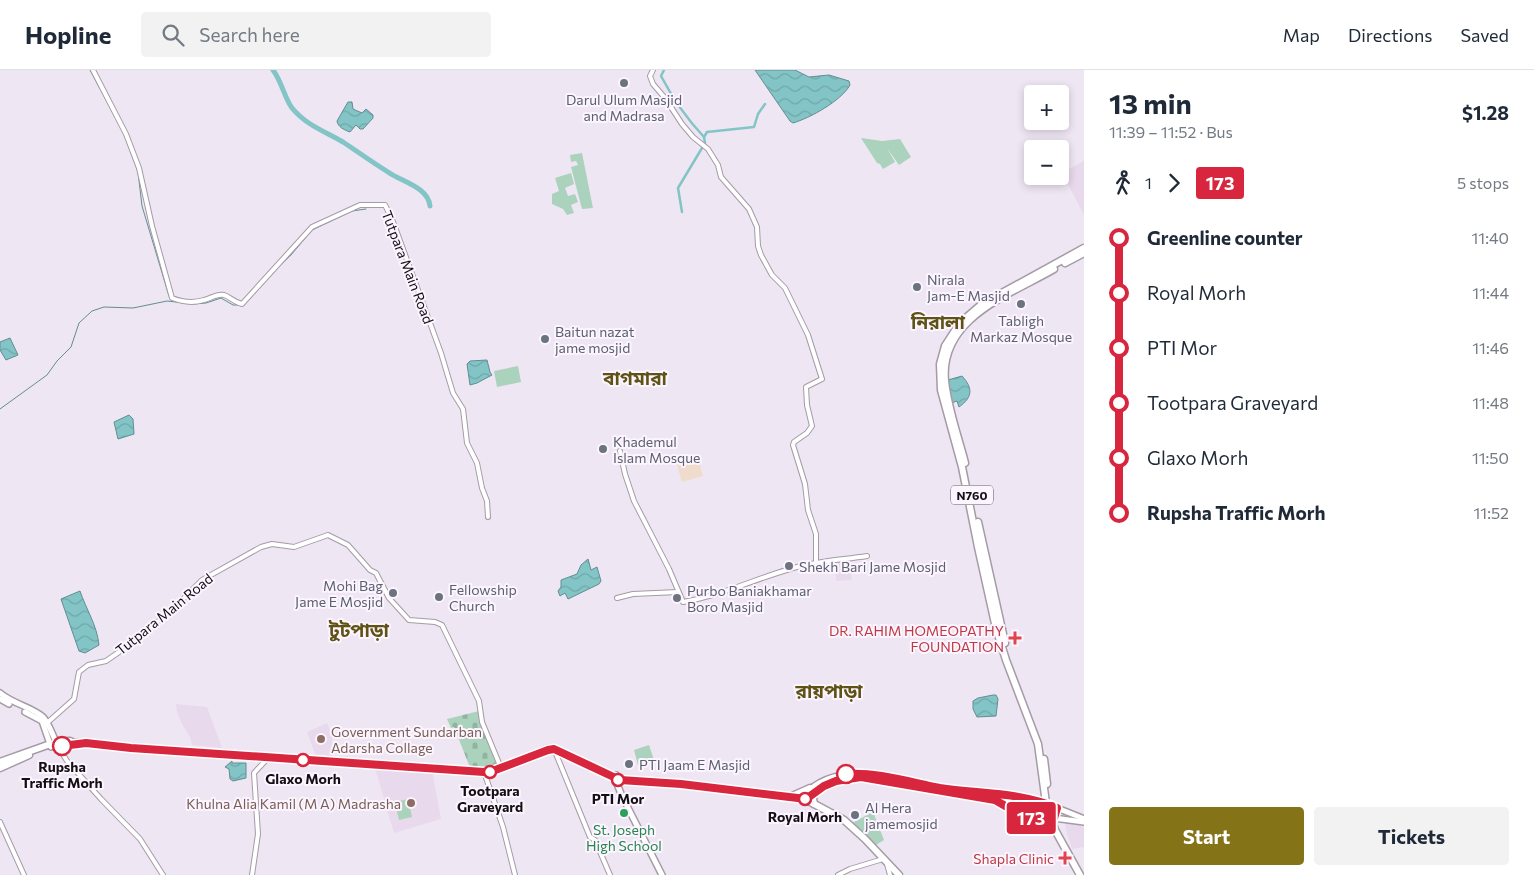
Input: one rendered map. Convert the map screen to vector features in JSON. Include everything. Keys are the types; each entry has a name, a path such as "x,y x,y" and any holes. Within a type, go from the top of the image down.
{"highway":[{"name":"N760","path":"1047,804 1038,744 996,628 987,575 978,547 957,442 941,390 940,364 945,346 956,332 980,311 1014,288 1084,248"},
{"name":"N760","path":"1014,288 1084,253"},
{"path":"0,762 54,745 74,743 484,770 500,767 548,747 555,746 616,777"},
{"path":"0,768 54,745"},
{"path":"126,746 269,758 484,772 554,749 616,777 743,788 792,797 805,797 844,820 899,875"},
{"path":"792,797 812,790 814,804"},
{"path":"1053,818 1055,830 1080,875"}],"main road":[{"path":"0,693 6,698 36,712 47,723 54,745"},
{"path":"0,699 38,718 54,745"},
{"path":"805,797 833,776 860,773 940,788 1047,804 1082,820"},
{"path":"616,777 662,875"},
{"path":"812,790 836,781 861,777 995,800 1026,818 1082,820"},
{"path":"1001,803 1003,796"},
{"path":"1053,818 1057,808"}],"street":[{"name":"Tutpara Main Road","path":"93,70 126,134 139,168 152,226 172,298 186,302 202,301 223,295 232,301 242,304 312,227 360,205 385,205 392,218 441,353 453,392 463,409 467,442 477,463 482,488 487,500 488,517"},
{"path":"653,70 650,76 654,84 682,124 693,137 706,147 718,165 721,177 743,201 753,216 757,227 758,246 761,255 772,275 785,288 808,335 822,379 806,387 807,405 812,426 807,433 794,442 793,446 805,484 808,510 816,534 816,563"},
{"path":"620,451 634,502 669,569 683,602 734,588 787,570 816,563 867,556"},
{"name":"Tutpara Main Road","path":"47,723 74,699 79,672 82,669 88,665 106,661 120,651 170,612 198,583 208,576 261,547 272,544 294,547 328,535 348,545 370,570 376,573 389,598 409,620 435,622 442,625 479,701 482,722 500,767"},
{"path":"617,598 633,594 678,592"},
{"path":"54,745 100,799 140,839 163,875"},
{"path":"554,749 590,837 595,840 610,875"},
{"path":"252,875 258,834 254,773 269,758"},
{"path":"484,772 503,827 515,875"},
{"path":"0,822 24,875"},
{"path":"838,875 850,869 885,859 890,875"}],"shaded area":[{"path":"1084,161 1084,215 1068,185 1069,169"},
{"path":"697,455 703,476 682,482 676,461"},
{"path":"848,560 852,580 836,581 835,561"},
{"path":"176,704 207,707 222,748 192,745 177,712"},
{"name":"Government Sundarban Adarsha Collage","path":"327,723 333,738 333,756 315,754 307,732"},
{"name":"Khulna Alia Kamil (M A) Madrasha","path":"375,768 432,771 441,819 394,833"},
{"path":"1065,822 1084,826 1084,847 1072,849"}],"green space":[{"path":"861,138 882,141 900,139 911,157 899,165 887,148 895,162 883,169"},
{"path":"582,153 593,208 582,209 571,167 578,165 576,161 571,162 570,155"},
{"path":"571,173 574,184 565,188 568,196 575,194 578,202 571,205 574,213 567,215 563,209 552,204 552,194 559,191 555,178"},
{"path":"518,366 521,382 497,387 494,371"},
{"name":"Tootpara Graveyard","path":"479,711 479,718 498,766 471,770 454,727 451,728 447,719"},
{"path":"649,745 654,760 638,765 634,750"},
{"path":"408,799 412,817 399,820 395,802"},
{"path":"873,812 884,840 876,845 852,823"}],"water":[{"path":"755,70 795,70 809,77 829,75 849,81 850,85 832,103 808,117 793,123"},
{"path":"348,102 352,102 353,109 362,113 366,109 373,115 373,118 363,129 356,125 350,132 339,125 337,121"},
{"path":"10,338 18,355 6,360 0,350 0,342"},
{"path":"487,360 492,375 470,385 467,364 470,361"},
{"path":"962,376 970,388 970,392 967,400 959,407 957,401 951,403 948,380"},
{"path":"129,415 133,419 134,434 118,439 114,422"},
{"path":"588,559 591,570 597,567 601,581 599,584 568,599 565,593 560,596 558,591 561,587 561,580 577,574 581,565"},
{"path":"80,591 94,624 99,645 85,653 79,651 61,599"},
{"path":"996,695 998,699 996,716 977,717 973,709 973,701"},
{"path":"232,761 232,763 246,763 246,778 233,781 230,779 229,769 225,767"}],"waterway":[{"path":"90,70 122,130"},
{"path":"273,70 279,79 289,104 297,114 394,176 420,190 425,194 430,206"},
{"path":"664,70 661,76 670,93 704,137"},
{"path":"682,212 678,188 705,143 704,137 707,132 754,127 758,114 765,104"},
{"path":"124,134 138,172 142,206 169,296"},
{"path":"276,269 291,255 312,230 352,211 366,209"},
{"path":"0,409 47,375 57,361 71,347 79,323 92,311 104,307 133,308 167,301 194,304 206,303 221,298 233,305 243,305"}],"bus line":[{"name":"173","path":"62,746 86,743 131,748 484,772 490,772 554,749 620,780 681,784 807,799 814,791 836,781 861,777 995,800 1026,818 1054,818 1057,812 1057,808 1049,804 1019,798 940,788 868,774 846,774"}],"place":[{"name":"Darul Ulum Masjid and Madrasa","path":"624,83"},
{"name":"Nirala Jam-E Masjid","path":"917,287"},
{"name":"Tabligh Markaz Mosque","path":"1021,304"},
{"name":"Baitun nazat jame mosjid","path":"545,339"},
{"name":"Khademul Islam Mosque","path":"603,449"},
{"name":"Shekh Bari Jame Mosjid","path":"789,566"},
{"name":"Mohi Bag Jame E Mosjid","path":"393,593"},
{"name":"Fellowship Church","path":"439,597"},
{"name":"Purbo Baniakhamar Boro Masjid","path":"677,598"},
{"name":"DR. RAHIM HOMEOPATHY FOUNDATION","path":"1015,638"},
{"name":"Government Sundarban Adarsha Collage","path":"321,739"},
{"name":"Rupsha Traffic Morh","path":"62,746"},
{"name":"Glaxo Morh","path":"303,760"},
{"name":"PTI Jaam E Masjid","path":"629,764"},
{"name":"Tootpara Graveyard","path":"490,772"},
{"name":"PTI Mor","path":"618,780"},
{"name":"Royal Morh","path":"805,799"},
{"name":"Khulna Alia Kamil (M A) Madrasha","path":"411,803"},
{"name":"St. Joseph High School","path":"624,813"},
{"name":"Al Hera jamemosjid","path":"855,815"},
{"name":"Shapla Clinic","path":"1065,858"}],"district":[{"name":"নিরালা","path":"938,321"},
{"name":"বাগমারা","path":"635,377"},
{"name":"টুটপাড়া","path":"359,629"},
{"name":"রায়পাড়া","path":"829,690"}]}
